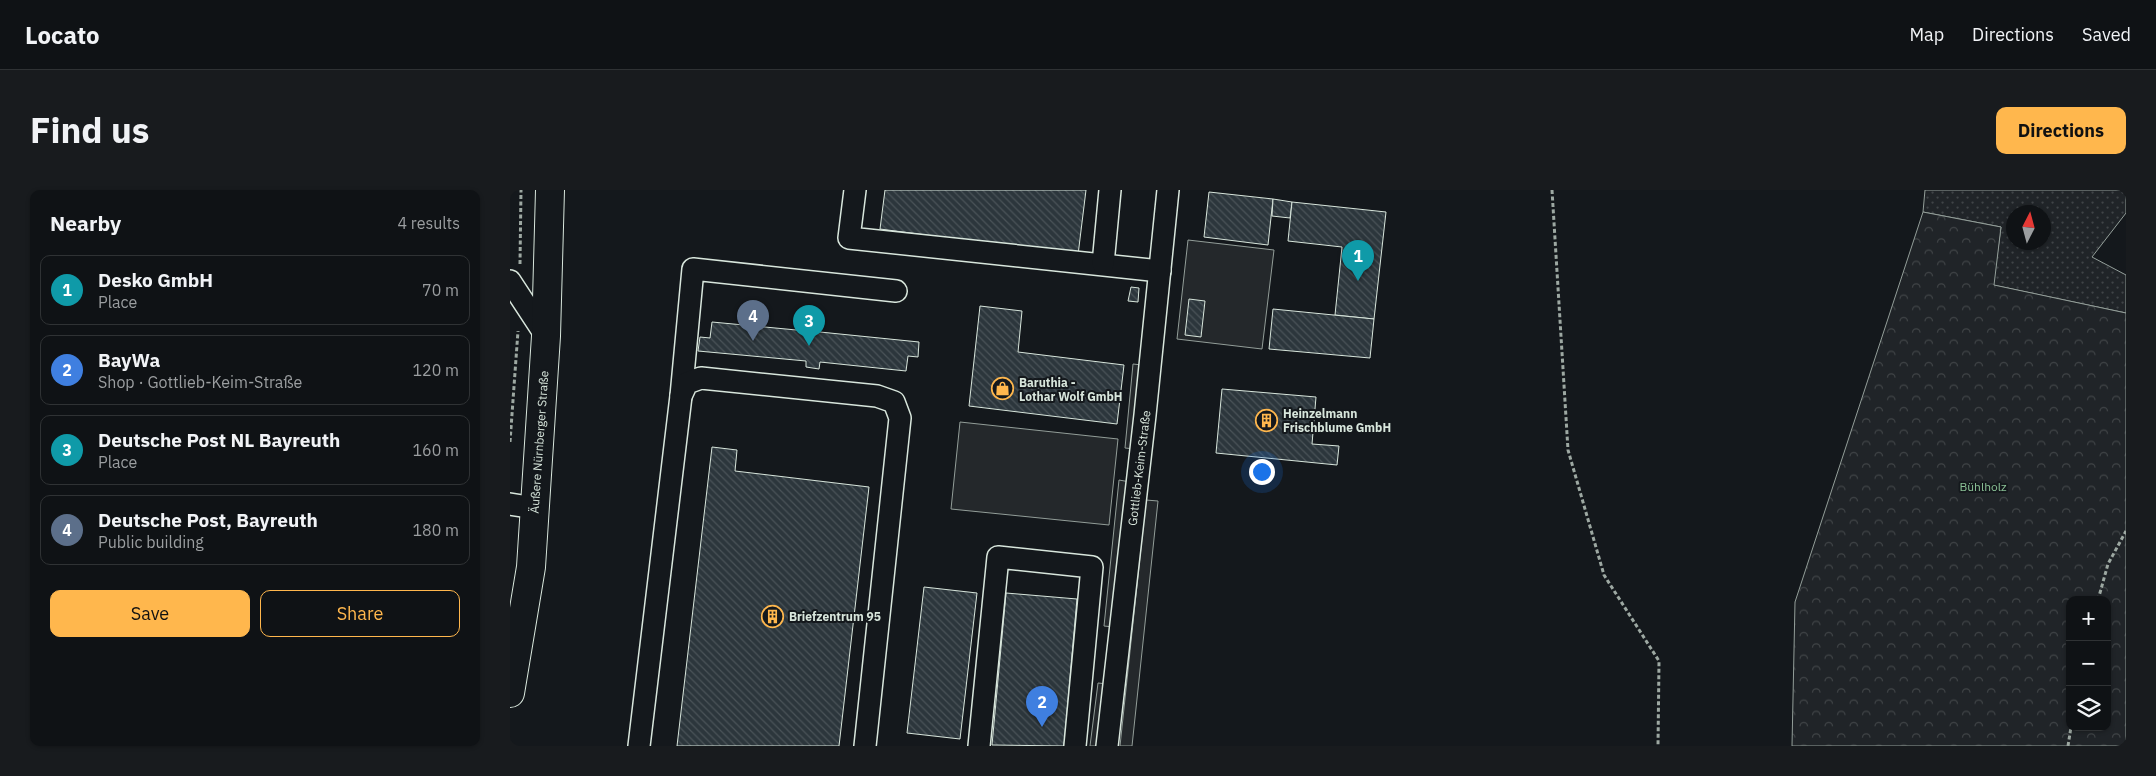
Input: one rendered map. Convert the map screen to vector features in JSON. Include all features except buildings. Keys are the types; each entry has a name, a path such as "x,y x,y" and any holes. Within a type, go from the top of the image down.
{"main road":[{"name":"Äußere Nürnberger Straße","path":"510,693 531,567 523,506 546,336 550,190"}],"street":[{"path":"855,190 849,238 1160,270"},
{"path":"1103,264 1110,190"},
{"name":"Gottlieb-Keim-Straße","path":"1107,746 1140,464 1168,190"},
{"path":"639,746 681,396 693,269 896,291"},
{"path":"510,281 546,336"},
{"path":"681,396 687,383 701,378 877,396 894,402 900,418 865,746"},
{"path":"980,746 998,557 1092,567 1074,746"}],"path":[{"path":"1552,190 1568,450 1604,575 1659,661 1658,746"},
{"path":"2099,596 2108,564 2126,531"},
{"path":"2068,746 2070,731"}],"green space":[{"path":"1925,190 2126,190 2126,213 2092,257 2126,275 2126,313 1993,285 2001,227 1923,212"},
{"name":"Bühlholz","path":"1923,212 2001,227 1994,285 2126,313 2126,746 1792,746 1795,602"}],"shaded area":[{"path":"1188,240 1274,250 1262,349 1177,339"},
{"path":"1133,364 1142,365 1135,449 1125,448"},
{"path":"960,422 1118,439 1109,525 951,509"},
{"path":"1119,480 1130,482 1114,627 1104,626"},
{"path":"1146,500 1158,501 1132,746 1120,746"},
{"path":"1098,683 1108,684 1101,746 1090,746"}],"place":[{"name":"Desko GmbH","path":"1358,281"},
{"name":"Deutsche Post, Bayreuth","path":"753,341"},
{"name":"Deutsche Post NL Bayreuth","path":"809,346"},
{"name":"Baruthia - Lothar Wolf GmbH","path":"1003,389"},
{"name":"Heinzelmann Frischblume GmbH","path":"1267,420"},
{"name":"Briefzentrum 95","path":"773,616"},
{"name":"BayWa","path":"1042,727"}]}
